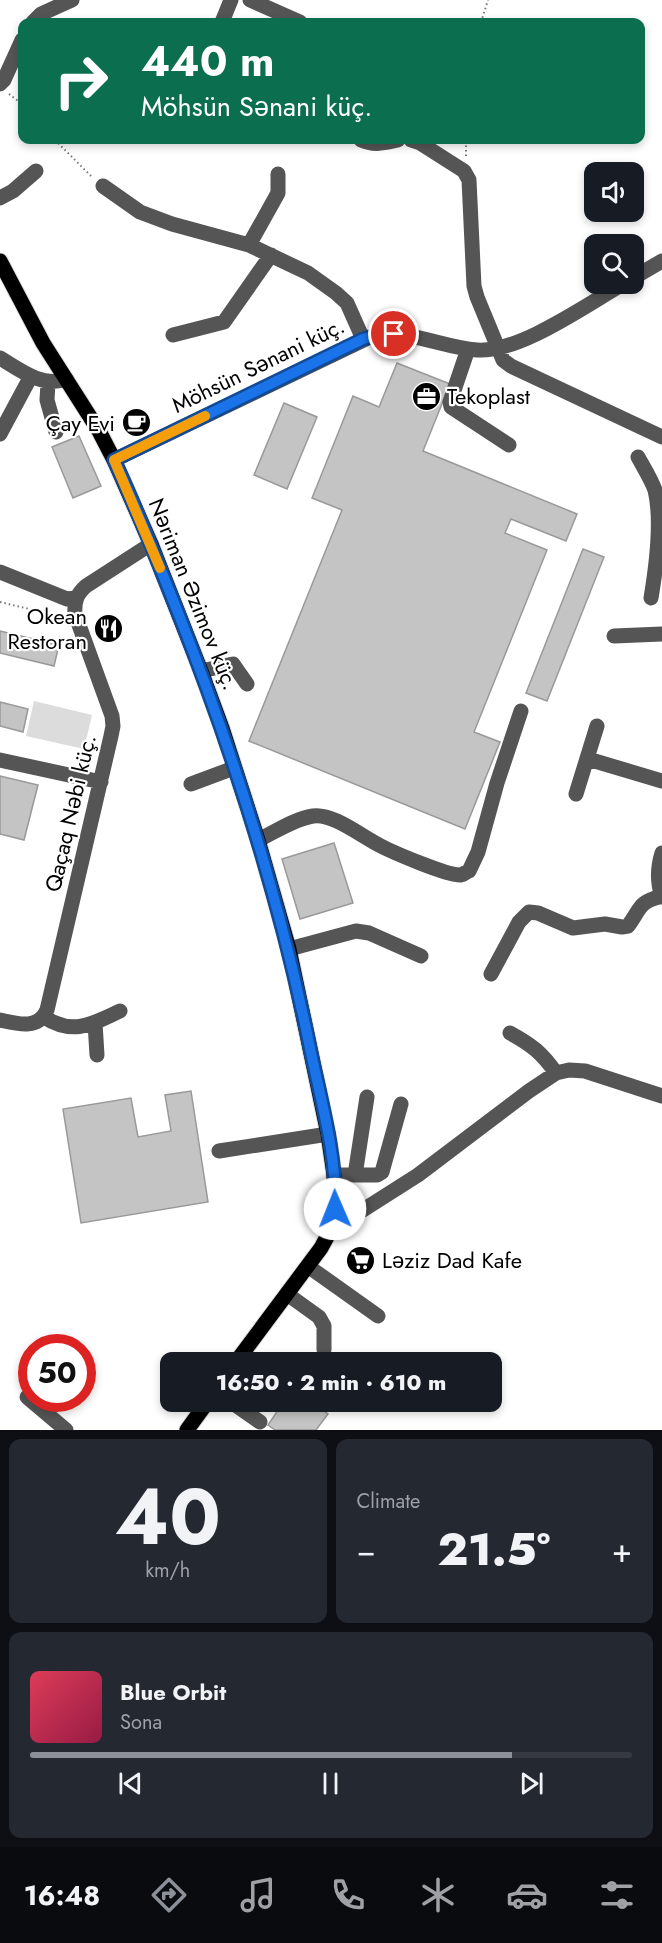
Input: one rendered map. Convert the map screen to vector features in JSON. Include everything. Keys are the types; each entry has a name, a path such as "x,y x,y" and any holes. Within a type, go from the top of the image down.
{"main road":[{"name":"Nəriman Əzimov küç.","path":"0,261 43,343 99,431 151,544 201,671 258,840 289,949 328,1134 334,1176 335,1209 328,1235 309,1267 244,1352"},
{"path":"188,1430 200,1412"}],"street":[{"path":"37,18 72,0"},
{"path":"224,18 231,0"},
{"path":"250,0 291,18"},
{"path":"4,88 4,80 18,49"},
{"path":"422,144 464,171 469,180 474,286 503,360 511,366 662,437"},
{"path":"0,198 36,171"},
{"path":"249,245 278,193 278,174"},
{"path":"102,186 140,212 249,245 308,273 336,292 347,303 363,339"},
{"path":"173,335 224,322 271,255"},
{"path":"644,272 662,261"},
{"name":"Möhsün Sənani küç.","path":"114,460 363,339 381,334 412,335 468,349 499,348 544,329 605,294"},
{"path":"468,349 450,402 451,407 509,445"},
{"path":"0,358 48,383 66,380"},
{"path":"0,434 31,376"},
{"path":"48,383 47,400 56,432"},
{"path":"638,457 655,490 659,515 660,553 651,597"},
{"path":"0,572 55,595 67,599 76,598 86,586 151,544"},
{"name":"Qaçaq Nəbi küç.","path":"44,1017 113,726 112,716 75,614 76,598"},
{"path":"614,636 662,634"},
{"path":"201,671 233,664 247,684"},
{"path":"258,840 299,820 324,816 381,846 447,873 461,875 469,871 478,852 496,783 521,711"},
{"path":"576,794 597,726"},
{"path":"588,759 662,781"},
{"path":"0,760 101,782"},
{"path":"191,784 234,768"},
{"path":"491,974 519,922 528,912 538,913 573,927 605,924 628,926 640,905 647,900 662,897 658,883 658,870 662,853"},
{"path":"289,949 356,931 369,933 421,956"},
{"path":"0,1020 29,1024 44,1017 72,1028 83,1027 120,1011"},
{"path":"94,1023 97,1055"},
{"path":"510,1033 530,1044 543,1055 556,1073"},
{"path":"335,1209 353,1212 363,1210 418,1175 556,1073 569,1070 585,1071 662,1096"},
{"path":"355,1175 366,1097"},
{"path":"334,1176 377,1175 382,1172 401,1104"},
{"path":"219,1151 328,1134"},
{"path":"309,1267 378,1316"},
{"path":"287,1294 320,1317 324,1326 324,1350"},
{"path":"45,1412 66,1430"},
{"path":"246,1412 260,1422"}],"path":[{"path":"482,18 488,0"},
{"path":"4,88 18,100"},
{"path":"59,144 102,186"},
{"path":"0,602 42,612 48,610 55,595"}],"shaded area":[{"path":"34,701 92,715 84,749 26,736"}],"building":[{"path":"397,363 450,384 423,451 577,514 566,541 511,519 505,533 547,550 474,732 500,742 465,829 249,741 342,510 312,498 353,396 379,407"},
{"path":"284,403 317,417 287,489 254,475"},
{"path":"79,436 101,486 73,498 52,447"},
{"path":"583,549 604,557 547,701 526,693"},
{"path":"0,631 59,645 54,666 0,653"},
{"path":"0,702 28,709 23,732 0,726"},
{"path":"0,776 38,785 24,840 0,834"},
{"path":"334,843 353,903 300,919 282,859"},
{"path":"191,1091 208,1202 81,1223 63,1109 131,1098 138,1137 171,1131 165,1095"},
{"path":"277,1412 325,1412 328,1414 316,1430 275,1430 268,1425"}],"slow traffic":[{"path":"160,568 114,460 205,416"}],"place":[{"name":"Tekoplast","path":"426,396"},
{"name":"Çay Evi","path":"136,423"},
{"name":"Okean Restoran","path":"108,629"},
{"name":"Ləziz Dad Kafe","path":"361,1260"}],"route":[{"path":"335,1209 334,1176 328,1134 289,949 264,860 222,728 201,671 151,544 114,460 363,339 381,334 394,334"}]}
